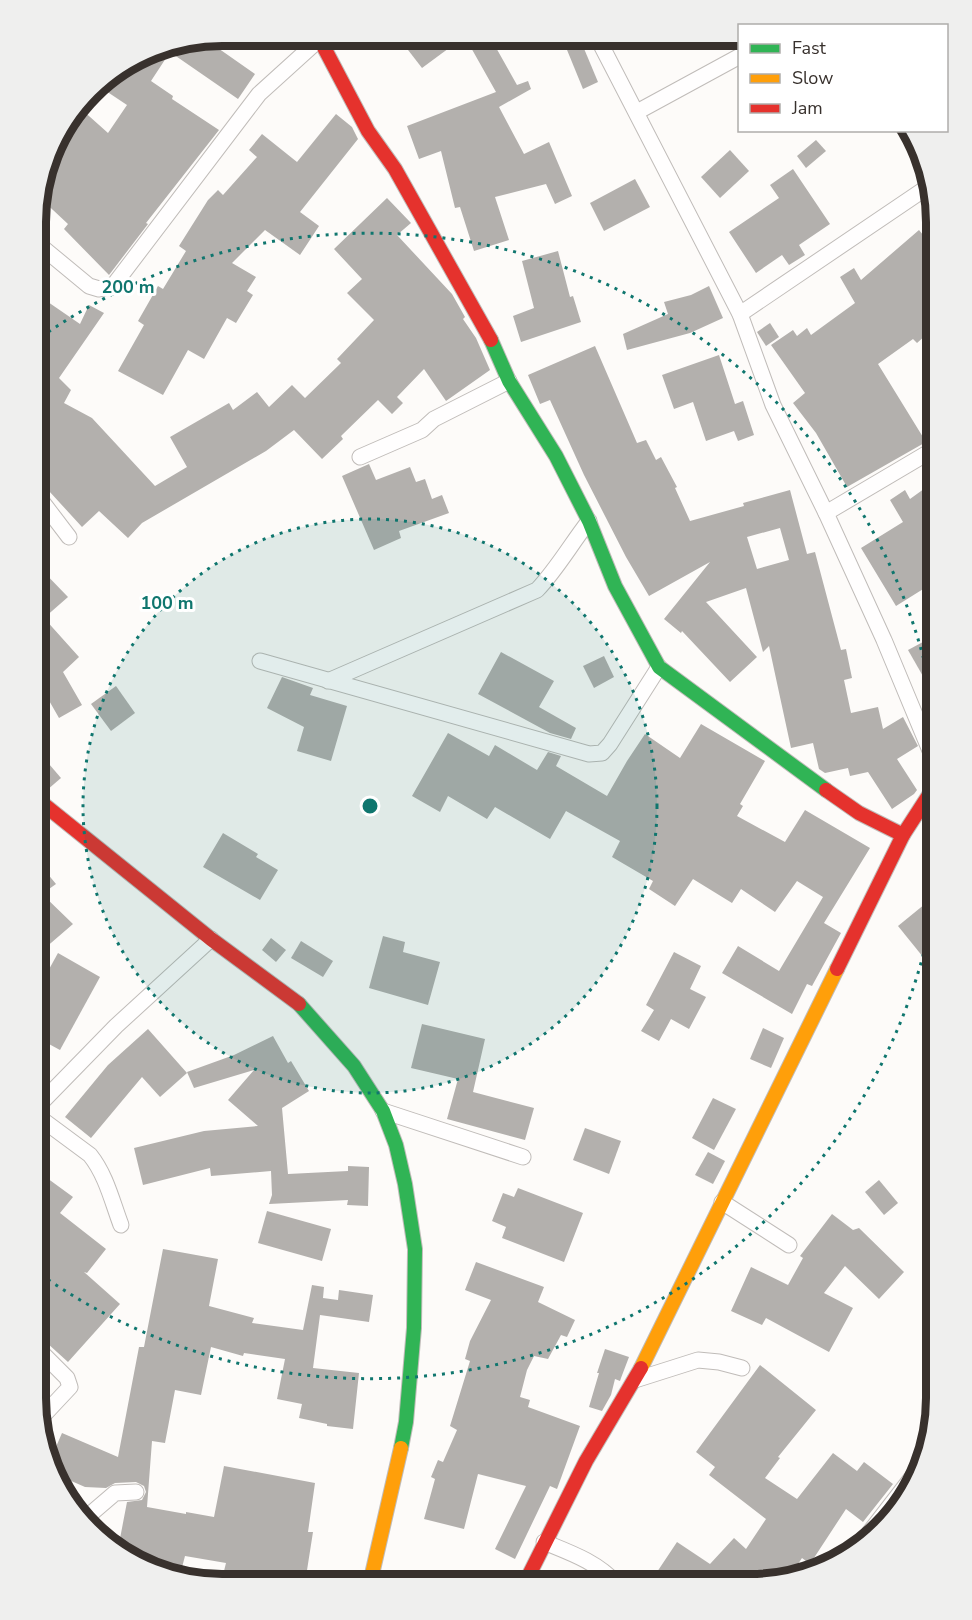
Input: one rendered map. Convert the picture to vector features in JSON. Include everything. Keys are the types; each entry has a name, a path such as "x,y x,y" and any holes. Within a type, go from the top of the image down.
{"street":[{"path":"46,250 89,286 99,289 113,286 259,94 311,46"},
{"path":"326,46 368,131 395,169 486,328 509,381 556,456 589,521 615,586 659,667 837,798 859,813 903,835"},
{"path":"602,46 740,314 773,405 884,640 926,740"},
{"path":"637,112 738,57"},
{"path":"740,314 922,191"},
{"path":"360,457 422,430 434,419 509,381"},
{"path":"826,513 926,454"},
{"path":"46,507 69,537"},
{"path":"328,681 381,660 537,590 552,574 589,521"},
{"path":"260,661 589,754 602,753 610,744 659,667"},
{"path":"529,1574 586,1461 635,1380 903,835 926,800"},
{"path":"46,806 211,939 298,1003 354,1066 383,1111 396,1145 403,1174 415,1249 414,1328 406,1422 397,1472 372,1574"},
{"path":"46,1098 116,1026 211,939"},
{"path":"383,1111 523,1156"},
{"path":"46,1122 90,1155 97,1164 121,1225"},
{"path":"722,1202 789,1245"},
{"path":"46,1357 67,1378 70,1387 47,1411"},
{"path":"635,1380 698,1360 742,1368"},
{"path":"91,1514 115,1493 136,1492"},
{"path":"544,1542 589,1561 608,1574"}],"building":[{"path":"405,46 452,46 422,68"},
{"path":"470,46 495,46 517,85 528,81 531,89 499,107 524,154 549,142 572,196 555,204 546,184 495,197 509,240 474,251 460,207 455,208 441,151 419,159 407,126 496,92"},
{"path":"565,46 583,46 598,82 583,89"},
{"path":"216,47 255,74 238,99 172,54"},
{"path":"168,55 151,81 173,96 172,99 219,130 146,223 148,224 109,275 64,229 68,224 47,205 48,199 60,155 70,134 85,113 108,133 127,105 105,91 134,70"},
{"path":"336,114 352,127 358,139 300,212 319,226 300,255 265,230 232,263 256,277 247,291 253,295 236,323 227,318 204,359 188,350 163,395 118,371 144,325 138,321 158,286 163,289 186,251 179,246 208,200 218,190 223,195 257,157 249,150 262,134 297,162"},
{"path":"816,140 826,151 806,168 797,156"},
{"path":"730,150 749,171 720,198 701,177"},
{"path":"793,169 830,224 799,245 805,255 789,265 782,255 756,273 729,232 779,198 770,185"},
{"path":"635,179 650,207 604,231 590,203"},
{"path":"387,198 411,223 397,235 452,294 490,370 446,401 424,369 397,397 403,403 392,414 378,400 341,436 343,439 322,459 294,430 266,451 142,523 128,538 99,511 82,527 46,488 46,472 49,469 46,466 46,305 48,302 80,324 89,305 104,313 59,378 71,390 64,403 92,418 155,486 187,467 170,437 229,403 233,410 257,392 269,407 292,385 305,398 341,363 337,359 374,320 347,293 362,279 334,249"},
{"path":"919,230 926,239 926,335 917,343 913,339 878,364 926,442 847,487 816,433 793,403 805,393 771,345 793,330 797,336 807,328 811,335 855,303 840,277 854,268 861,280"},
{"path":"558,251 570,297 573,296 581,322 521,342 513,316 534,308 522,261"},
{"path":"709,286 723,318 690,333 627,350 623,334 668,314 664,302 691,295"},
{"path":"770,323 779,337 766,346 757,332"},
{"path":"595,346 637,443 646,440 656,460 661,457 677,487 675,488 690,521 790,490 807,554 815,552 841,650 846,649 852,678 844,680 851,713 878,707 883,729 903,717 918,746 897,759 917,790 914,794 892,809 868,772 850,776 848,768 825,773 819,769 813,743 791,748 769,646 763,652 746,588 706,602 757,657 730,682 682,631 681,633 664,619 710,562 649,596 626,557 584,475 550,400 540,404 528,375","holes":["780,528 789,560 757,569 747,537"]},
{"path":"719,355 735,404 743,401 754,435 738,441 734,431 706,441 693,402 674,409 662,375"},
{"path":"369,464 376,480 410,467 416,482 425,479 432,499 442,495 449,513 399,531 401,538 374,550 342,476"},
{"path":"926,488 926,587 896,606 861,548 903,522 890,500 905,490 910,499"},
{"path":"46,574 68,597 46,616"},
{"path":"46,620 79,657 63,672 82,705 59,718 46,695"},
{"path":"926,641 926,681 908,650"},
{"path":"501,652 554,681 539,707 576,728 571,739 550,733 478,694"},
{"path":"604,656 614,677 594,688 583,666"},
{"path":"282,677 313,688 310,695 347,706 331,761 297,751 304,727 267,708"},
{"path":"116,686 135,713 111,731 91,704"},
{"path":"701,724 765,761 740,804 743,806 737,816 785,842 805,810 870,848 824,923 841,933 812,986 807,984 792,1014 722,973 738,946 779,971 823,897 797,881 775,912 741,889 732,903 693,879 675,906 649,889 653,881 612,857 620,841 566,811 550,839 495,807 487,819 448,796 440,812 412,796 448,733 489,756 495,745 537,770 548,752 561,756 556,766 607,796 645,734 680,758"},
{"path":"46,760 61,778 46,789"},
{"path":"223,833 258,854 256,857 278,870 260,900 203,867"},
{"path":"46,872 56,884 46,891"},
{"path":"46,898 73,924 46,947"},
{"path":"925,904 925,960 898,926"},
{"path":"383,936 405,942 403,952 440,962 428,1005 369,988"},
{"path":"271,938 286,950 276,962 262,950"},
{"path":"301,941 333,961 323,977 291,958"},
{"path":"674,952 701,966 690,989 706,997 689,1029 671,1019 659,1041 641,1031 654,1010 646,1005"},
{"path":"58,953 100,977 60,1050 46,1042 46,975"},
{"path":"422,1024 485,1039 473,1092 534,1108 525,1140 447,1119 458,1079 411,1068"},
{"path":"763,1028 784,1038 771,1068 750,1059"},
{"path":"148,1029 187,1073 160,1097 142,1077 91,1138 65,1117 108,1065"},
{"path":"273,1036 288,1063 291,1061 309,1091 282,1108 288,1174 348,1171 348,1166 369,1167 368,1206 347,1205 348,1200 269,1204 272,1195 271,1171 211,1176 210,1168 143,1185 134,1148 204,1131 258,1126 228,1100 254,1070 194,1088 187,1072 234,1055"},
{"path":"713,1098 736,1109 714,1150 692,1138"},
{"path":"585,1128 621,1141 609,1174 573,1160"},
{"path":"708,1152 725,1161 713,1184 695,1175"},
{"path":"46,1177 73,1197 60,1213 106,1249 87,1273 84,1272 120,1304 68,1362 46,1342"},
{"path":"879,1180 898,1203 884,1215 865,1192"},
{"path":"518,1188 583,1213 564,1262 502,1238 506,1227 492,1221 503,1193 514,1197"},
{"path":"267,1211 331,1229 322,1261 258,1243"},
{"path":"832,1214 853,1230 859,1228 904,1272 879,1299 845,1266 824,1293 853,1308 829,1352 766,1318 762,1325 731,1311 751,1267 788,1285 803,1258 800,1256"},
{"path":"163,1249 218,1259 209,1306 254,1318 252,1323 303,1330 312,1285 324,1287 323,1298 338,1300 339,1290 373,1295 369,1322 320,1315 313,1368 359,1373 353,1429 327,1426 327,1424 299,1418 302,1404 277,1399 285,1359 244,1353 243,1356 211,1347 201,1395 175,1390 165,1443 152,1441 147,1507 214,1517 224,1466 315,1483 308,1532 313,1532 306,1574 223,1574 226,1563 185,1556 182,1569 155,1560 120,1540 127,1502 142,1500 146,1492 144,1486 136,1482 115,1483 106,1488 85,1487 67,1479 55,1450 62,1433 118,1457 139,1347 144,1347"},
{"path":"476,1262 544,1287 538,1302 575,1320 567,1337 561,1335 548,1359 534,1356 527,1370 520,1397 530,1400 528,1407 580,1426 557,1489 550,1486 515,1559 495,1549 526,1486 478,1474 464,1529 424,1519 435,1479 431,1477 438,1460 443,1462 457,1430 450,1426 470,1361 465,1359 470,1341 491,1300 465,1290"},
{"path":"605,1349 629,1357 620,1381 615,1379 611,1395 602,1411 589,1407"},
{"path":"760,1365 816,1410 778,1457 780,1458 765,1478 797,1499 833,1453 857,1471 864,1462 893,1484 863,1522 846,1509 811,1562 809,1563 802,1558 795,1568 750,1574 656,1574 677,1542 710,1564 734,1538 746,1549 766,1519 709,1475 715,1467 696,1452"}],"traffic: fast":[{"path":"491,340 509,381 556,456 589,521 615,586 659,667 826,790"},
{"path":"299,1004 354,1066 383,1111 396,1145 405,1184 415,1249 414,1328 406,1422 401,1448"}],"traffic: slow":[{"path":"641,1368 837,969"},
{"path":"372,1574 401,1448"}],"traffic: jam":[{"path":"323,46 368,131 395,169 491,340"},
{"path":"826,790 859,813 903,835 926,800"},
{"path":"46,806 211,939 299,1004"},
{"path":"837,969 903,835"},
{"path":"530,1574 586,1461 641,1368"}]}
